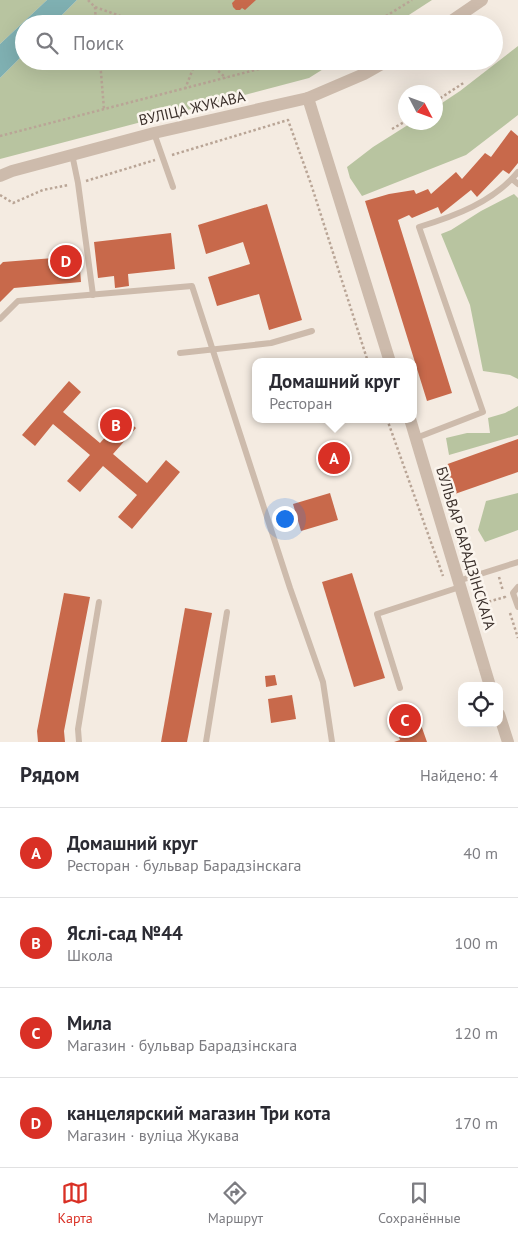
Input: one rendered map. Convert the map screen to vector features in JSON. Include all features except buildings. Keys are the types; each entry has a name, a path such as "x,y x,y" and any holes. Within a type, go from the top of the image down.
{"street":[{"path":"460,15 482,0"},
{"name":"ВУЛІЦА ЖУКАВА","path":"0,176 12,171 154,132 308,98 371,70"},
{"path":"308,98 389,358"},
{"name":"БУЛЬВАР БАРАДЗІНСКАГА","path":"411,423 455,587 489,682"},
{"path":"503,726 508,742"}],"lane":[{"path":"154,132 173,187"},
{"path":"72,154 78,183 93,295"},
{"path":"416,438 483,412 419,227 456,216 487,198 512,179 518,172"},
{"path":"512,179 518,184"},
{"path":"0,319 18,301 192,286 290,588 323,682 332,742"},
{"path":"180,353 271,343 312,331"},
{"path":"400,688 377,614 455,587 518,562"},
{"path":"518,587 513,593 518,607"},
{"path":"79,742 78,729 98,602"},
{"path":"206,742 227,612"}],"path":[{"path":"88,0 95,7 118,15"},
{"path":"388,15 412,0"},
{"path":"95,7 95,15"},
{"path":"101,70 104,109"},
{"path":"185,89 192,70"},
{"path":"217,70 226,78"},
{"path":"0,136 255,70"},
{"path":"443,97 466,82"},
{"path":"0,195 13,203 43,190 78,183 288,120 311,184 367,358"},
{"path":"392,130 398,126"},
{"path":"389,423 455,587"},
{"path":"499,575 518,638"},
{"path":"484,603 505,597"}],"green space":[{"path":"0,0 47,0 31,15 15,15 15,30 0,44"},
{"path":"77,0 432,0 409,15 62,15"},
{"path":"518,46 518,115 466,155 362,196 350,178 347,167 400,130 443,130 443,102 487,70 503,70 503,58"},
{"path":"15,63 15,70 322,70 309,78 0,159 0,78"},
{"path":"514,194 518,198 518,379 510,375 483,371 470,305 441,234"},
{"path":"518,406 518,435 449,455 446,438 467,433 490,433 488,418 505,413"},
{"path":"518,493 518,530 485,542 478,530 486,501"}],"water":[{"path":"47,0 77,0 62,15 31,15"},
{"path":"15,30 15,63 0,78 0,44"}],"place":[{"name":"канцелярский магазин Три кота","path":"66,261"},
{"name":"Яслі-сад №44","path":"116,425"},
{"name":"Домашний круг","path":"334,458"},
{"name":"Мила","path":"405,720"}]}
